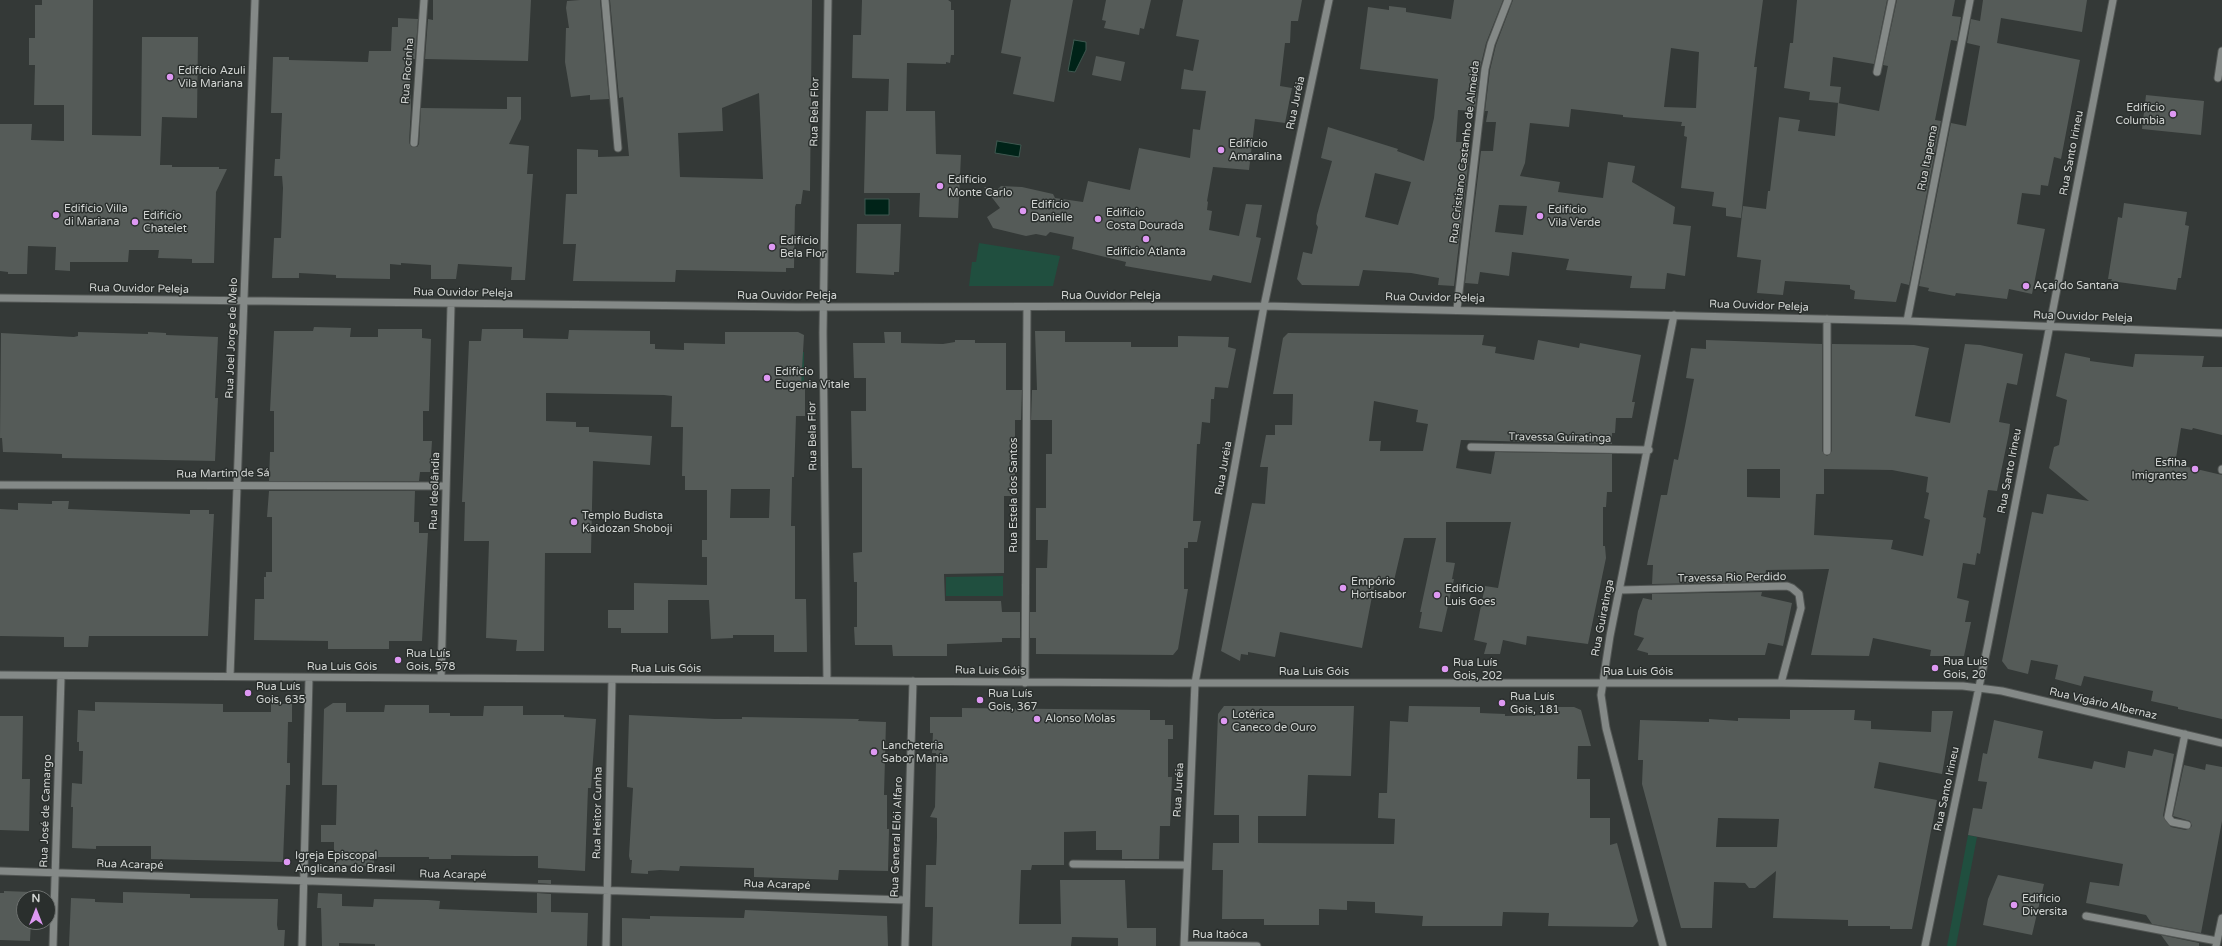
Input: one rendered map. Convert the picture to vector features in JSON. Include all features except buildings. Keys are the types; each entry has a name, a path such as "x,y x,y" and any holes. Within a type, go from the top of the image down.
{"street":[{"name":"Rua Joel Jorge de Melo","path":"230,676 255,0"},
{"name":"Rua Rocinha","path":"414,143 424,0"},
{"path":"605,0 618,148"},
{"name":"Rua Bela Flor","path":"827,680 823,307 828,0"},
{"name":"Rua Juréia","path":"1184,946 1186,865 1195,684 1264,306 1329,0"},
{"name":"Rua Cristiano Castanho de Almeida","path":"1457,309 1485,69 1491,44 1508,0"},
{"path":"1877,72 1892,0"},
{"name":"Rua Itapema","path":"1907,321 1970,0"},
{"name":"Rua Santo Irineu","path":"1924,946 1980,687 2113,0"},
{"path":"2218,78 2222,51"},
{"name":"Rua Ouvidor Peleja","path":"0,298 451,305 823,307 1264,306 1457,309 1907,321 2222,333"},
{"name":"Rua Ideolândia","path":"440,678 451,305"},
{"name":"Rua Estela dos Santos","path":"1025,683 1027,307"},
{"name":"Rua Guiratinga","path":"1664,946 1606,728 1602,703 1602,683 1649,450 1674,315"},
{"path":"1827,319 1827,451"},
{"name":"Travessa Guiratinga","path":"1471,448 1649,450"},
{"name":"Rua Martim de Sá","path":"0,484 237,487 260,484 446,486"},
{"name":"Travessa Rio Perdido","path":"1620,590 1787,586 1792,588 1799,594 1801,608 1781,683"},
{"name":"Rua Luis Góis","path":"0,676 230,676 309,678 827,680 1195,684 1781,683 1980,687"},
{"name":"Rua José de Camargo","path":"54,946 61,676"},
{"path":"302,946 309,678"},
{"name":"Rua Heitor Cunha","path":"606,946 612,680"},
{"name":"Rua General Elói Alfaro","path":"905,946 913,681"},
{"name":"Rua Vigário Albernaz","path":"1980,687 2222,743"},
{"path":"2185,734 2168,817 2172,822 2187,825"},
{"path":"1074,864 1186,865"},
{"name":"Rua Acarapé","path":"0,871 304,882 906,900"},
{"path":"2086,916 2217,943 2222,918"},
{"name":"Rua Itaóca","path":"1184,946 1257,946"}],"shaded area":[{"path":"1074,40 1086,42 1086,50 1075,72 1068,71"},
{"path":"997,141 1021,145 1019,157 995,153"},
{"path":"865,199 889,199 889,215 865,215"},
{"path":"979,243 1060,256 1053,286 969,286 972,262 976,262"},
{"path":"791,352 804,352 804,386 799,386"},
{"path":"1003,576 1003,596 946,596 946,577"},
{"path":"1968,835 1977,837 1956,946 1947,946"}],"place":[{"name":"Edifício Azuli Vila Mariana","path":"170,77"},
{"name":"Edifício Columbia","path":"2173,114"},
{"name":"Edifício Amaralina","path":"1221,150"},
{"name":"Edifício Monte Carlo","path":"940,186"},
{"name":"Edifício Danielle","path":"1023,211"},
{"name":"Edifício Villa di Mariana","path":"56,215"},
{"name":"Edifício Vila Verde","path":"1540,216"},
{"name":"Edifício Costa Dourada","path":"1098,219"},
{"name":"Edifício Chatelet","path":"135,222"},
{"name":"Edifício Atlanta","path":"1146,239"},
{"name":"Edifício Bela Flor","path":"772,247"},
{"name":"Açaí do Santana","path":"2026,286"},
{"name":"Edifício Eugenia Vitale","path":"767,378"},
{"name":"Esfiha Imigrantes","path":"2195,469"},
{"name":"Templo Budista Kaidozan Shoboji","path":"574,522"},
{"name":"Empório Hortisabor","path":"1343,588"},
{"name":"Edifício Luis Goes","path":"1437,595"},
{"name":"Rua Luís Gois, 578","path":"398,660"},
{"name":"Rua Luís Gois, 20","path":"1935,668"},
{"name":"Rua Luís Gois, 202","path":"1445,669"},
{"name":"Rua Luís Gois, 635","path":"248,693"},
{"name":"Rua Luís Gois, 367","path":"980,700"},
{"name":"Rua Luís Gois, 181","path":"1502,703"},
{"name":"Alonso Molas","path":"1037,719"},
{"name":"Lotérica Caneco de Ouro","path":"1224,721"},
{"name":"Lancheteria Sabor Mania","path":"874,752"},
{"name":"Igreja Episcopal Anglicana do Brasil","path":"287,862"},
{"name":"Edifício Diversita","path":"2014,905"}]}
